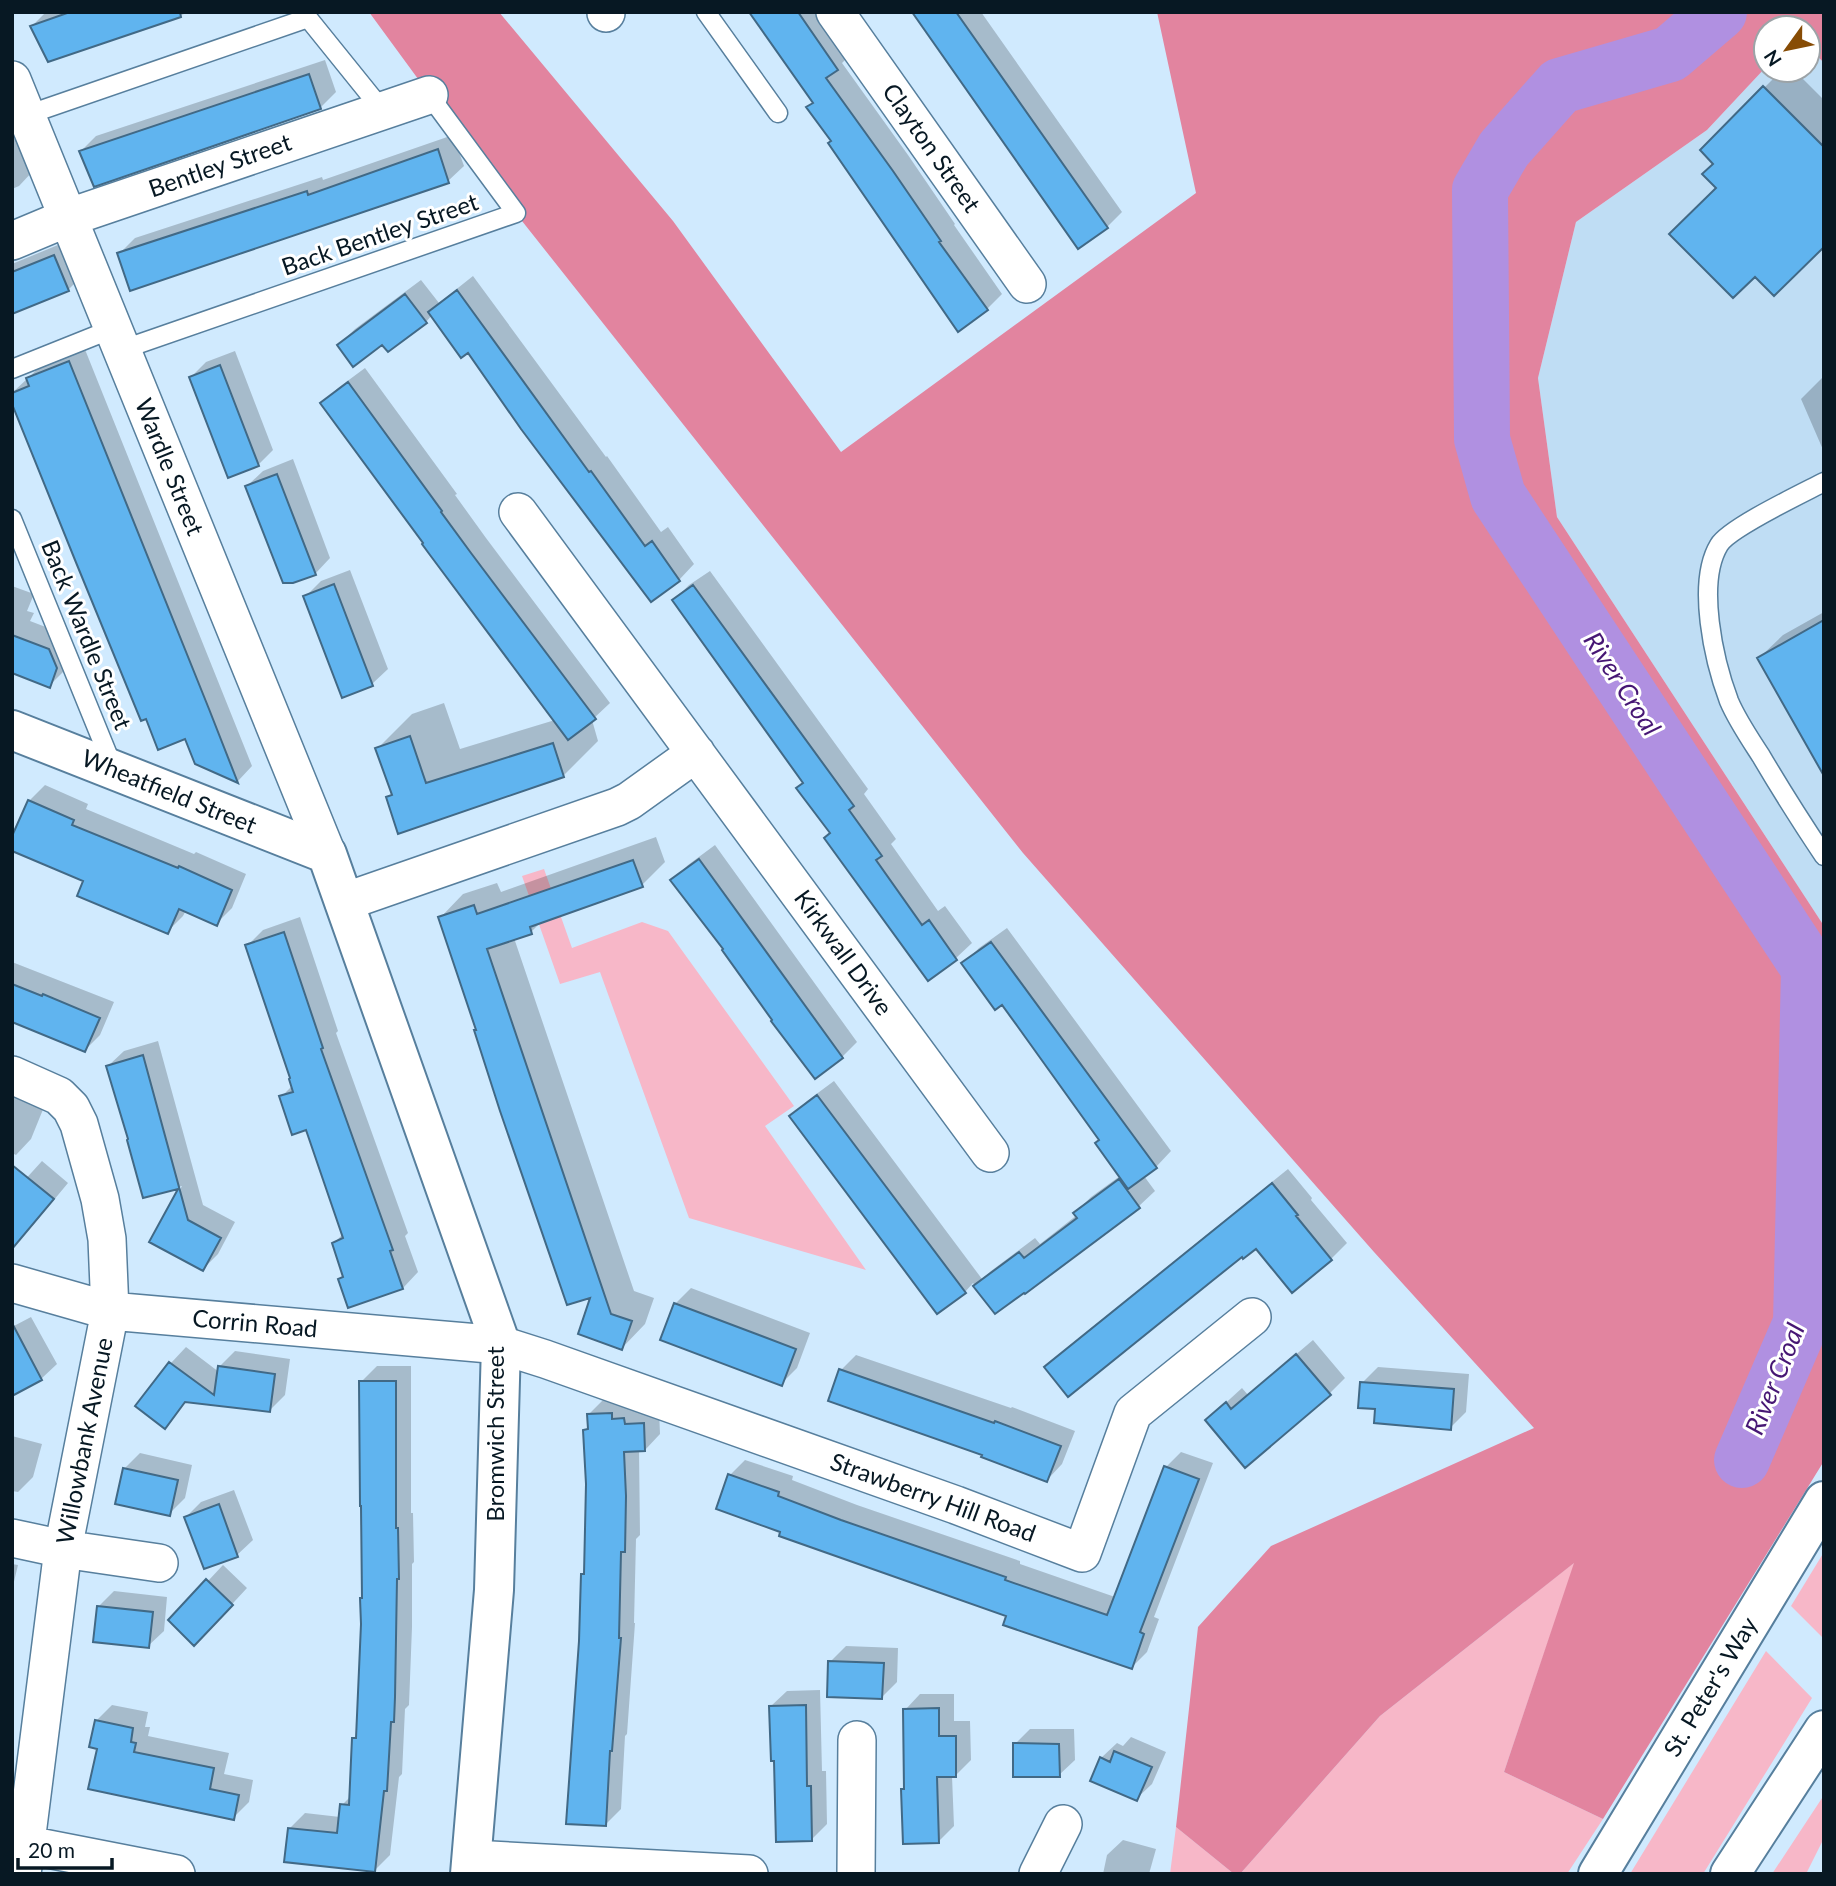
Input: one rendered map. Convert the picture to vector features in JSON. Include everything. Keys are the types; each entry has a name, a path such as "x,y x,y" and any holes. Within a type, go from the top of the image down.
{"main road":[{"name":"Wheatfield Street","path":"13,732 327,854"},
{"name":"Bromwich Street","path":"327,854 501,1345 494,1590 471,1866"},
{"name":"St. Peter's Way","path":"1598,1874 1824,1501"},
{"path":"1730,1874 1823,1732"}],"street":[{"name":"Clayton Street","path":"835,12 1027,284"},
{"name":"Wardle Street","path":"12,80 19,117 67,218 327,854"},
{"name":"Bentley Street","path":"12,241 67,218 429,95"},
{"name":"Kirkwall Drive","path":"518,512 990,1153"},
{"path":"344,902 617,807 696,753"},
{"name":"Willowbank Avenue","path":"12,1074 59,1096 71,1108 79,1124 100,1199 107,1238 110,1311 64,1549 20,1854"},
{"name":"Corrin Road","path":"12,1283 110,1311 501,1345"},
{"name":"Strawberry Hill Road","path":"501,1345 917,1491 1082,1553 1133,1413 1252,1317"},
{"path":"12,1538 64,1549 159,1563"},
{"path":"856,1874 857,1740"},
{"path":"1038,1874 1064,1824"},
{"path":"20,1854 176,1874"},
{"path":"471,1866 749,1874"}],"lane":[{"path":"706,12 778,113"},
{"path":"19,117 308,18 383,111"},
{"name":"Back Bentley Street","path":"12,369 116,340 516,214 429,95"},
{"path":"1824,482 1740,527 1720,543 1708,572 1707,607 1730,702 1747,734 1824,856"},
{"name":"Back Wardle Street","path":"12,519 114,770"}],"shaded area":[{"path":"369,12 499,12 673,221 841,452 1196,193 1157,12 1824,12 1824,63 1822,14 1752,14 1752,82 1707,130 1576,222 1538,378 1557,517 1824,926 1824,1461 1603,1819 1504,1772 1574,1563 1380,1716 1240,1874 1234,1874 1176,1827 1198,1627 1271,1546 1534,1428 1374,1252 1023,853 522,221"},
{"path":"1822,61 1824,63 1824,926 1557,517 1538,378 1576,222 1707,130 1752,82 1822,84"},
{"path":"544,869 572,948 642,922 668,931 794,1106 765,1126 866,1270 689,1218 600,972 560,984 522,876"},
{"path":"1824,1552 1824,1639 1791,1606"},
{"path":"1575,1562 1504,1772 1603,1819 1567,1874 1240,1874 1380,1716"},
{"path":"1766,1651 1812,1698 1703,1874 1630,1874"},
{"path":"1824,1795 1824,1838 1806,1874 1772,1874"},
{"path":"1176,1827 1234,1874 1170,1874"}],"building":[{"path":"70,12 180,12 181,17 48,62 30,26"},
{"path":"749,12 798,12 838,70 826,78 988,310 958,332 828,143 831,141 806,107 813,103"},
{"path":"912,12 956,12 1108,228 1078,249"},
{"path":"309,74 321,109 94,187 79,151"},
{"path":"1763,86 1824,147 1824,247 1774,296 1755,277 1733,298 1669,234 1716,188 1702,174 1713,164 1700,150"},
{"path":"438,149 449,183 130,291 117,253 307,191 308,195"},
{"path":"54,255 69,291 12,314 12,272"},
{"path":"457,290 645,546 652,541 680,581 651,602 521,429 468,353 461,358 428,312"},
{"path":"405,294 427,323 388,352 382,345 353,367 337,345"},
{"path":"69,361 238,783 195,764 185,739 158,750 146,719 141,721 12,404 12,393 29,386 26,378"},
{"path":"220,365 259,466 228,478 189,377"},
{"path":"348,382 471,553 596,719 568,740 320,403"},
{"path":"277,474 316,575 293,583 283,583 245,486"},
{"path":"334,584 373,686 342,698 303,596"},
{"path":"693,585 854,806 849,810 882,856 876,860 922,925 929,920 957,960 928,981 824,838 830,833 796,788 803,783 672,600"},
{"path":"1824,620 1824,776 1757,658"},
{"path":"12,635 49,649 57,668 50,688 12,673"},
{"path":"410,736 426,783 553,743 564,777 398,834 386,797 392,795 375,748"},
{"path":"28,800 74,820 72,825 178,868 179,866 232,890 217,926 179,909 168,934 77,896 83,881 12,851 12,836"},
{"path":"699,859 843,1058 815,1079 771,1021 723,949 670,880"},
{"path":"633,860 643,887 530,927 532,934 487,949 611,1314 632,1321 622,1350 578,1334 590,1298 567,1305 500,1111 438,917 474,905 477,914"},
{"path":"284,932 323,1048 321,1049 393,1250 390,1251 403,1289 348,1308 338,1279 343,1277 332,1243 343,1238 306,1130 292,1135 279,1096 293,1092 290,1078 245,945"},
{"path":"991,942 1157,1168 1128,1189 1095,1143 1099,1140 1002,1005 995,1010 961,963"},
{"path":"12,984 100,1018 85,1052 12,1022"},
{"path":"143,1055 188,1220 221,1238 203,1271 149,1242 178,1189 143,1198 106,1066"},
{"path":"817,1095 966,1293 937,1314 789,1116"},
{"path":"12,1165 54,1199 12,1249"},
{"path":"1119,1179 1140,1208 995,1314 973,1286 1019,1252 1024,1258 1077,1218 1073,1213"},
{"path":"1272,1183 1332,1260 1292,1293 1256,1249 1243,1259 1242,1257 1068,1397 1044,1367"},
{"path":"674,1303 796,1349 782,1386 660,1340"},
{"path":"12,1323 42,1380 12,1396"},
{"path":"1296,1354 1331,1395 1245,1468 1205,1420 1226,1402 1231,1409"},
{"path":"169,1362 214,1395 218,1366 275,1374 270,1412 185,1402 165,1429 135,1406"},
{"path":"839,1369 1061,1446 1047,1482 981,1457 982,1455 828,1401"},
{"path":"359,1381 396,1381 396,1528 399,1579 394,1722 391,1722 387,1791 384,1791 375,1872 284,1862 288,1828 337,1833 340,1804 349,1805 352,1738 356,1738 362,1598"},
{"path":"1360,1382 1454,1389 1451,1430 1374,1423 1375,1409 1358,1408"},
{"path":"612,1413 612,1419 624,1418 625,1424 644,1423 645,1451 624,1452 626,1496 625,1552 621,1552 621,1638 606,1826 566,1824 581,1574 584,1574 586,1484 583,1430 588,1429 587,1414"},
{"path":"1164,1466 1199,1479 1140,1632 1144,1634 1132,1669 1003,1625 1006,1616 779,1536 780,1532 716,1509 728,1474 779,1492 778,1496 841,1520 1107,1615"},
{"path":"123,1468 178,1480 170,1516 115,1504"},
{"path":"219,1504 238,1557 204,1569 184,1517"},
{"path":"206,1579 233,1605 194,1646 168,1620"},
{"path":"97,1606 153,1612 149,1648 93,1642"},
{"path":"828,1661 884,1663 882,1699 827,1697"},
{"path":"806,1705 807,1786 811,1786 812,1841 776,1842 774,1761 771,1761 769,1706"},
{"path":"939,1708 939,1736 956,1736 956,1777 937,1777 939,1843 903,1844 903,1709"},
{"path":"95,1720 133,1728 131,1742 136,1743 134,1752 214,1768 210,1789 239,1795 234,1820 88,1789 97,1749 89,1747"},
{"path":"1013,1743 1059,1744 1060,1777 1013,1777"},
{"path":"1114,1751 1152,1767 1137,1801 1090,1781 1100,1757 1110,1762"}],"waterway":[{"name":"River Croal","path":"1719,12 1670,54 1560,86 1504,149 1480,190 1482,439 1498,496 1809,968 1801,1323 1742,1460"}]}
